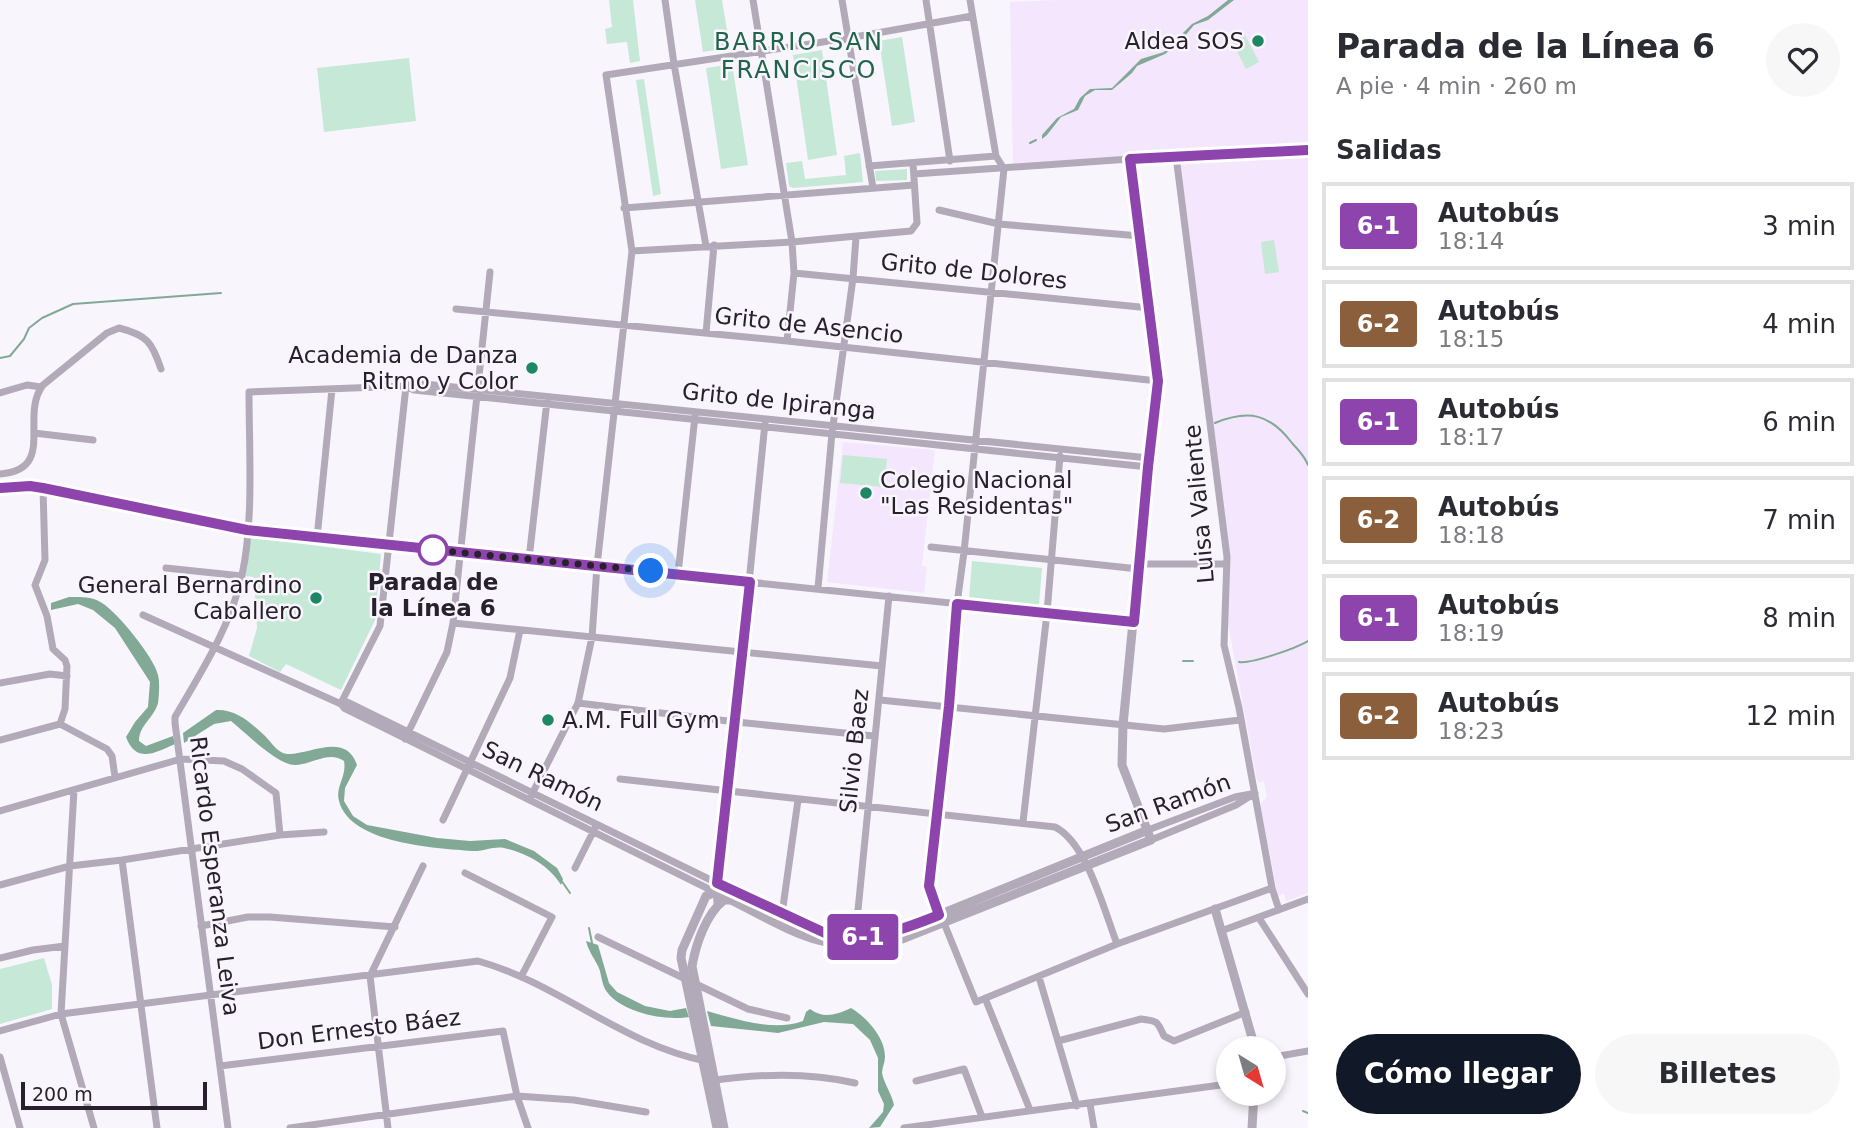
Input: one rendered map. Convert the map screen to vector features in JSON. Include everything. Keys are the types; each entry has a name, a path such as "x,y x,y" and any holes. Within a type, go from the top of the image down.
{"street":[{"path":"665,0 697,202 710,246 706,333"},
{"path":"753,0 792,242 794,273 787,341"},
{"path":"842,0 873,188"},
{"path":"926,0 950,161"},
{"path":"970,0 996,156 1004,169 929,886 976,1002 1118,944 1272,888"},
{"path":"531,796 578,703 592,637 597,566 625,325 632,251 606,75 849,38 972,16"},
{"path":"914,174 1308,149"},
{"path":"869,166 996,156"},
{"name":"Luisa Valiente","path":"1176,156 1226,564 1224,645 1272,888 1279,911"},
{"path":"1130,159 1158,381 1123,725 1122,765 1149,835"},
{"path":"632,251 905,233 914,229 917,223 912,163"},
{"path":"624,208 914,185"},
{"path":"939,210 999,224 1140,236"},
{"path":"818,588 833,429 856,237"},
{"path":"407,735 447,652 453,622 490,272"},
{"name":"Grito de Dolores","path":"794,273 1150,308"},
{"name":"Grito de Asencio","path":"456,309 1158,381"},
{"path":"0,474 14,473 24,468 30,460 34,433 34,403 41,387 107,333 119,328 139,333 154,348 161,369"},
{"name":"Grito de Ipiranga","path":"249,392 406,386 415,383 477,393 975,444 1060,449 1148,462"},
{"path":"0,394 27,385 41,387"},
{"path":"341,704 380,625 406,386"},
{"path":"317,538 332,389"},
{"name":"Ricardo Esperanza Leiva","path":"228,1128 175,716 214,648 242,576 247,530 249,392"},
{"path":"529,559 547,400"},
{"path":"678,574 695,415"},
{"path":"724,1128 682,950 713,886 728,792 765,422"},
{"path":"34,433 93,440"},
{"name":"Grito de Ipiranga","path":"975,444 1060,458 1148,462"},
{"path":"1023,822 1047,613 1060,449"},
{"path":"0,488 43,488 247,530 1134,622"},
{"path":"43,488 45,560 35,584 44,605 53,649 65,660 65,709 60,724"},
{"path":"931,547 1139,567 1226,564"},
{"path":"166,568 242,576"},
{"name":"Silvio Baez","path":"843,937 858,910 889,596"},
{"name":"San Ramón","path":"144,615 407,735 713,886 732,900 809,937 833,945 878,945 897,941 942,918 1149,835 1235,797 1255,793"},
{"path":"453,622 882,666"},
{"path":"443,820 510,678 520,630"},
{"path":"0,683 50,674 67,676"},
{"path":"880,700 1175,729 1240,720"},
{"path":"578,703 874,736"},
{"path":"0,740 60,724 107,749 112,756 115,777"},
{"path":"0,811 181,759 223,761 243,769 276,793 280,835"},
{"path":"620,779 1055,827 1066,832 1084,861 1118,944"},
{"path":"74,790 61,1014 94,1128"},
{"path":"782,915 798,800"},
{"path":"575,868 595,827"},
{"path":"0,885 69,866 280,835 324,832"},
{"path":"122,860 157,1128"},
{"path":"388,1128 370,976 423,866"},
{"path":"465,873 552,917 522,977"},
{"path":"713,886 717,905"},
{"name":"San Ramón","path":"713,886 727,887 811,928 843,937 873,937 942,918"},
{"path":"690,981 695,951 717,905 724,900 732,900"},
{"path":"1221,931 1308,900"},
{"path":"1215,909 1252,1036"},
{"path":"858,910 873,937"},
{"path":"201,926 248,917 270,917 395,927"},
{"path":"1259,918 1308,994"},
{"path":"598,937 748,1009 787,1018"},
{"path":"0,958 65,946"},
{"path":"0,1031 61,1014 141,1006 478,961 508,970 617,1030 708,1061"},
{"path":"1039,977 1077,1106"},
{"path":"985,998 1030,1110"},
{"path":"1058,1041 1141,1019 1159,1024 1164,1036 1174,1041 1246,1012"},
{"name":"Don Ernesto Báez","path":"220,1066 503,1031 517,1096"},
{"path":"1286,1055 1308,1051"},
{"path":"0,1057 20,1128"},
{"path":"916,1081 964,1069 982,1117"},
{"path":"712,1081 758,1075 832,1077 855,1083"},
{"path":"712,1081 716,1126"},
{"path":"904,1128 1216,1086"},
{"path":"290,1128 517,1096 574,1100 646,1112"},
{"path":"517,1096 528,1128"},
{"path":"1090,1104 1094,1128"},
{"path":"1252,1128 1253,1106"}],"shaded area":[{"path":"609,0 633,0 640,61 630,63 627,42 607,44 605,29 612,27"},
{"path":"695,0 722,0 730,48 703,52"},
{"path":"1228,0 1234,0 1208,20 1194,25 1179,43 1165,54 1137,66 1112,90 1095,90 1085,96 1078,110 1061,117 1042,139 1042,135 1057,118 1074,109 1080,98 1090,89 1112,88 1141,59 1164,52 1192,24 1208,16"},
{"path":"1308,0 1308,145 1013,170 1010,2"},
{"path":"1245,35 1259,62 1246,69 1232,42"},
{"path":"902,37 915,122 892,126 879,41"},
{"path":"822,50 837,155 808,160 793,55"},
{"path":"409,58 416,121 324,132 317,68"},
{"path":"732,64 748,165 721,169 706,68"},
{"path":"644,79 661,194 653,196 636,80"},
{"path":"860,153 863,182 793,188 789,186 786,163 802,161 805,179 846,175 844,156"},
{"path":"1308,153 1308,893 1286,901 1284,893 1278,896 1260,804 1267,797 1264,781 1260,783 1257,780 1228,624 1229,555 1180,163"},
{"path":"907,169 907,180 876,181 875,171"},
{"path":"1274,240 1279,272 1265,274 1261,242"},
{"path":"843,442 935,450 922,565 927,567 924,593 827,582"},
{"path":"843,455 887,459 884,487 840,483"},
{"name":"General Bernardino Caballero","path":"251,537 381,554 375,620 341,690 286,664 280,672 249,656 257,628 254,577 245,576"},
{"path":"972,561 1042,568 1039,605 969,598"},
{"path":"69,597 90,598 102,603 117,616 142,647 155,667 159,689 158,703 141,730 139,741 146,746 173,736 175,744 147,754 135,751 130,745 126,737 148,707 150,682 115,628 93,610 78,604 51,610 51,603"},
{"path":"216,710 241,717 283,753 333,747 343,748 351,754 357,765 345,788 344,801 353,816 367,825 437,838 470,841 505,839 534,851 557,868 563,879 561,885 543,866 512,850 500,848 472,851 417,845 376,835 359,827 346,815 339,801 344,761 338,758 326,757 301,764 288,764 271,754 231,721 214,724 184,743 183,733"},
{"path":"586,941 598,945 609,983 617,992 645,1006 670,1011 686,1008 689,1017 668,1018 645,1014 614,999 605,989"},
{"path":"44,958 52,985 52,1009 0,1024 0,969"},
{"path":"851,1008 874,1028 884,1050 882,1073 894,1105 880,1127 869,1128 883,1112 884,1104 878,1091 878,1058 870,1040 853,1024 824,1022 778,1033 711,1026 707,1011 755,1023 779,1025 803,1021 810,1009 830,1015"}],"waterway":[{"path":"1030,143 1036,140"},
{"path":"0,358 10,356 29,328 42,318 73,304 221,293"},
{"path":"1215,423 1238,416 1267,420 1284,433 1308,465"},
{"path":"1239,662 1263,658 1308,641"},
{"path":"1183,661 1193,661"},
{"path":"561,880 570,893"},
{"path":"589,928 592,943"},
{"path":"1303,1111 1308,1113"}],"bus line":[{"name":"6-1","path":"0,488 43,488 257,531 750,582 717,883 825,933 863,937 889,934 939,915 929,886 949,706 957,604 1134,622 1158,381 1130,159 1308,150"}],"place":[{"name":"Aldea SOS","path":"1258,41"},
{"name":"Academia de Danza Ritmo y Color","path":"532,368"},
{"name":"Colegio Nacional \"Las Residentas\"","path":"866,493"},
{"name":"Parada de la Línea 6","path":"433,550"},
{"name":"General Bernardino Caballero","path":"316,598"},
{"name":"A.M. Full Gym","path":"548,720"}],"district":[{"name":"BARRIO SAN FRANCISCO","path":"799,56"}],"route":[{"path":"433,550 424,549 651,571"}]}
